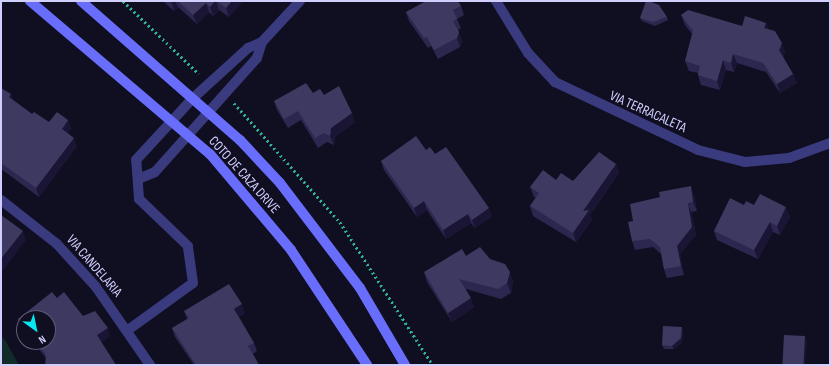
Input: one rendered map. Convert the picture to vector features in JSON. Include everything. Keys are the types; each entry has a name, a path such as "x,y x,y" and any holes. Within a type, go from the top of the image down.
{"main road":[{"name":"COTO DE CAZA DRIVE","path":"30,1 170,120 224,170 291,250 367,365"},
{"name":"COTO DE CAZA DRIVE","path":"81,1 192,99 208,111 275,178 360,288 405,365"}],"street":[{"path":"128,330 193,283 188,246 139,199 136,160 170,120 248,48 262,42 300,1"},
{"name":"VIA TERRACALETA","path":"496,1 528,53 555,82 698,150 745,162 789,158 830,143"},
{"path":"138,179 155,172 186,135 257,58 262,42"},
{"name":"VIA CANDELARIA","path":"1,200 57,244 128,330 150,365"}],"green space":[{"path":"1,336 5,340 19,365 1,365"}],"building":[{"path":"178,1 215,1 210,7 206,3 193,15"},
{"path":"217,1 232,1 226,8"},
{"path":"426,1 458,1 461,6 453,10 457,19 453,21 459,32 457,38 434,50 427,37 424,38 406,12"},
{"path":"646,1 659,5 667,17 653,22 640,18"},
{"path":"688,10 742,26 745,16 766,23 764,28 775,31 782,43 779,50 793,74 777,84 763,63 733,54 731,63 723,60 717,81 698,75 700,66 685,61 693,31 681,15"},
{"path":"306,83 313,93 320,89 324,95 339,86 352,113 331,128 330,136 324,133 315,138 298,111 284,119 274,101"},
{"path":"1,88 11,94 9,97 32,114 34,112 49,122 57,112 68,120 62,129 74,138 36,188 1,163"},
{"path":"416,136 426,150 430,147 435,154 446,147 489,208 472,220 468,214 443,230 424,201 414,208 381,161"},
{"path":"599,152 616,164 583,211 589,210 573,233 530,206 539,193 530,187 543,170 556,180 561,173 573,181"},
{"path":"691,186 693,202 688,203 692,227 677,246 681,266 664,269 660,247 650,239 632,241 628,222 633,221 630,204 660,197 659,192"},
{"path":"760,194 786,207 777,226 770,222 754,250 714,231 730,198 744,205 746,201 754,205"},
{"path":"1,215 23,231 1,259"},
{"path":"480,247 490,259 505,264 510,272 507,283 498,289 459,279 471,298 448,313 424,272 462,249 466,256"},
{"path":"229,284 242,304 234,309 254,343 248,346 259,365 196,365 172,328 189,318 184,311"},
{"path":"52,292 57,298 64,292 83,316 95,311 108,328 97,335 116,365 45,365 46,355 42,350 56,350 56,310 29,310"},
{"path":"663,326 682,327 681,338 672,346 662,345"},
{"path":"784,335 805,336 803,365 782,365"}]}
